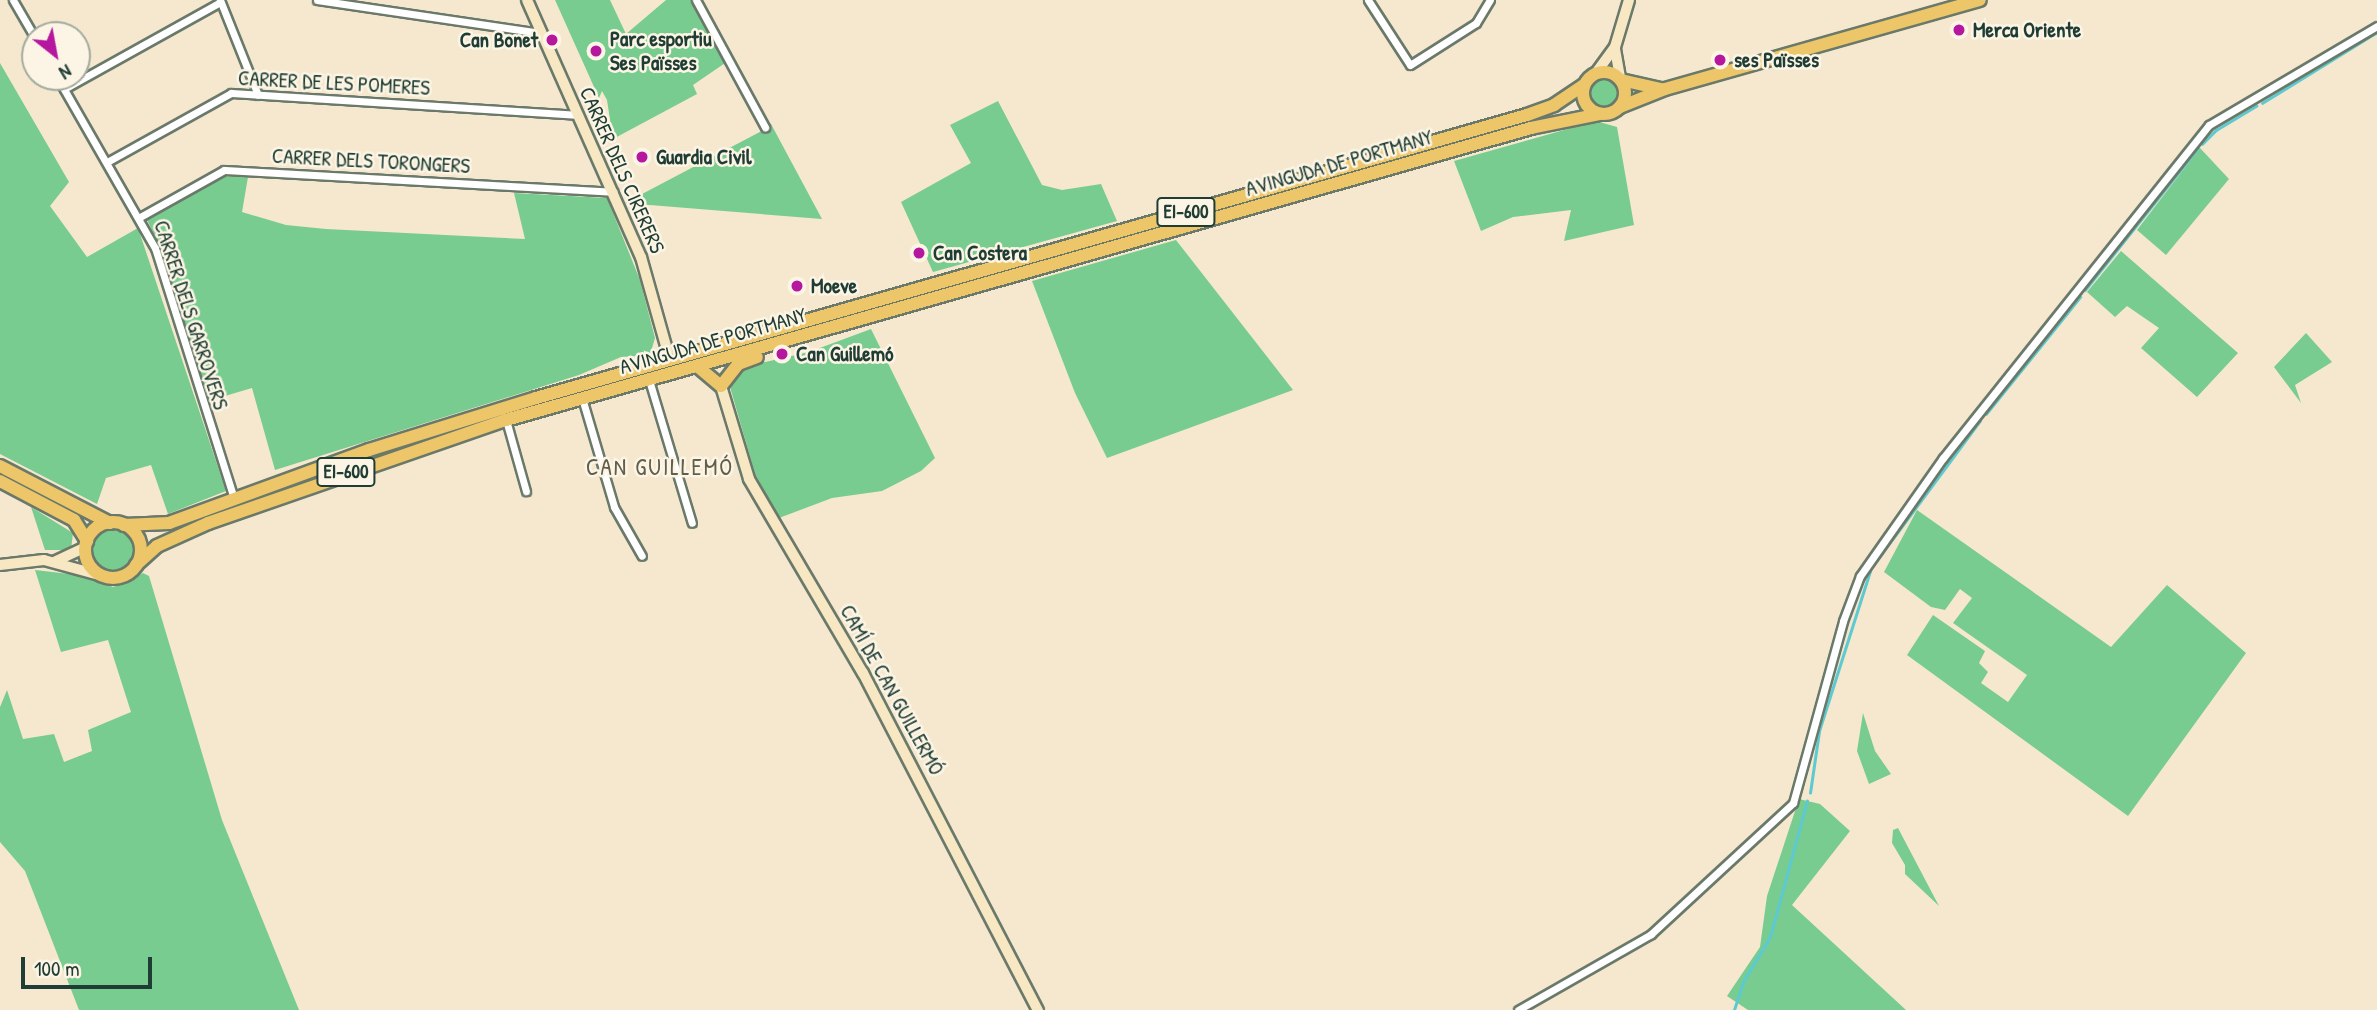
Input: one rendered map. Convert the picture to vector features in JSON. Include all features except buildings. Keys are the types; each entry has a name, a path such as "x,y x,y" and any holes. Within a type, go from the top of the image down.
{"main road":[{"name":"EI-600","path":"1600,114 1665,89 1980,0"},
{"name":"EI-600","path":"1584,85 1595,73 1609,72 1620,79 1665,89"},
{"path":"1620,79 1625,96 1620,107"},
{"path":"1584,85 1585,103 1600,114"},
{"name":"AVINGUDA DE PORTMANY","path":"124,525 169,523 440,427 1527,115 1554,105 1584,85"},
{"name":"AVINGUDA DE PORTMANY","path":"136,565 157,546 198,526 506,420 1531,128 1600,114"},
{"path":"697,366 722,386 738,363 842,332 871,316"},
{"name":"EI-600","path":"0,466 110,523 124,525"},
{"path":"0,481 75,520 86,544 88,562 103,576"},
{"path":"86,544 95,529 110,523"},
{"path":"124,525 140,545 136,565"},
{"name":"EI-600","path":"103,576 123,576 136,565"}],"street":[{"path":"13,0 25,21"},
{"path":"317,0 541,33"},
{"name":"CARRER DELS CIRERERS","path":"527,0 641,257 670,360"},
{"path":"696,0 765,127"},
{"path":"1368,0 1410,65 1476,23 1490,0"},
{"path":"1595,73 1615,47 1629,0"},
{"path":"91,74 220,1 258,95"},
{"path":"1518,1010 1651,934 1793,803 1843,621 1860,576 1943,458 2209,125 2377,26"},
{"path":"1615,47 1620,79"},
{"name":"CARRER DELS GARROVERS","path":"65,91 140,217 155,248 234,499"},
{"name":"CARRER DE LES POMERES","path":"107,162 223,95 576,115"},
{"name":"CARRER DELS TORONGERS","path":"140,217 224,170 612,192"},
{"path":"649,380 692,523"},
{"name":"CAMÍ DE CAN GUILLERMÓ","path":"722,386 749,479 863,673 1038,1010"},
{"path":"582,398 614,507 642,556"},
{"path":"506,420 526,491"},
{"path":"0,565 53,561 74,556 86,544"},
{"path":"53,561 103,576"}],"green space":[{"path":"555,0 610,0 626,34 666,0 700,0 731,59 693,85 697,94 613,139 607,100 602,91 599,98"},
{"path":"0,63 69,182 50,206 87,257 138,228 226,491 168,514 151,465 106,478 97,504 0,454"},
{"path":"1604,76 1615,81 1620,92 1615,103 1604,108 1593,103 1588,92 1593,81"},
{"path":"998,101 1042,185 1062,190 1101,184 1117,221 933,272 901,202 971,163 950,125"},
{"path":"1596,121 1617,127 1634,225 1564,241 1571,210 1513,217 1481,231 1454,161"},
{"path":"771,124 822,219 625,203 769,127"},
{"path":"2200,148 2229,179 2166,255 2137,230"},
{"path":"218,176 248,177 242,212 286,225 326,229 525,239 514,193 607,198 640,280 655,338 650,355 621,357 579,375 275,470 252,388 208,401 161,248 147,220"},
{"path":"1176,240 1293,390 1107,458 1075,393 1032,281"},
{"path":"2121,251 2238,353 2197,397 2141,348 2159,328 2127,306 2115,317 2087,292"},
{"path":"871,329 935,458 921,471 882,491 832,498 779,518 755,474 730,387 748,366 809,352"},
{"path":"2306,333 2332,362 2295,385 2301,403 2274,367"},
{"path":"31,507 73,533 71,550 45,550"},
{"path":"1917,510 2111,647 2167,585 2246,653 2128,816 1907,655 1933,615 1985,651 1979,663 1988,672 1981,683 2008,702 2027,675 1953,623 1972,598 1960,589 1945,610 1931,607 1884,572"},
{"path":"112,528 121,529 128,534 133,541 133,559 128,566 121,571 112,572 103,571 96,566 91,559 90,550 91,541 96,534 103,529"},
{"path":"35,570 87,576 113,587 143,573 149,576 222,820 299,1010 79,1010 25,871 0,842 0,707 7,690 23,739 54,734 64,762 92,751 88,730 131,712 108,640 61,652"},
{"path":"1863,713 1875,751 1891,774 1869,784 1857,751"},
{"path":"1799,799 1820,804 1850,831 1792,905 1906,1010 1748,1010 1727,996 1760,947 1767,896"},
{"path":"1898,828 1939,906 1905,874 1905,865 1892,843 1893,830"}],"waterway":[{"path":"2262,103 2377,32"},
{"path":"2202,144 2216,130 2256,106"},
{"path":"2085,290 2198,148"},
{"path":"1986,414 2080,297"},
{"path":"1874,564 1980,421"},
{"path":"1810,793 1819,731 1870,571"},
{"path":"1734,1010 1743,982 1770,937 1807,801"}],"place":[{"name":"Merca Oriente","path":"1959,30"},
{"name":"Can Bonet","path":"552,40"},
{"name":"Parc esportiu Ses Païsses","path":"596,51"},
{"name":"ses Païsses","path":"1720,60"},
{"name":"Guardia Civil","path":"642,157"},
{"name":"Can Costera","path":"919,253"},
{"name":"Moeve","path":"797,286"},
{"name":"Can Guillemó","path":"782,354"}],"district":[{"name":"CAN GUILLEMÓ","path":"660,467"}]}
